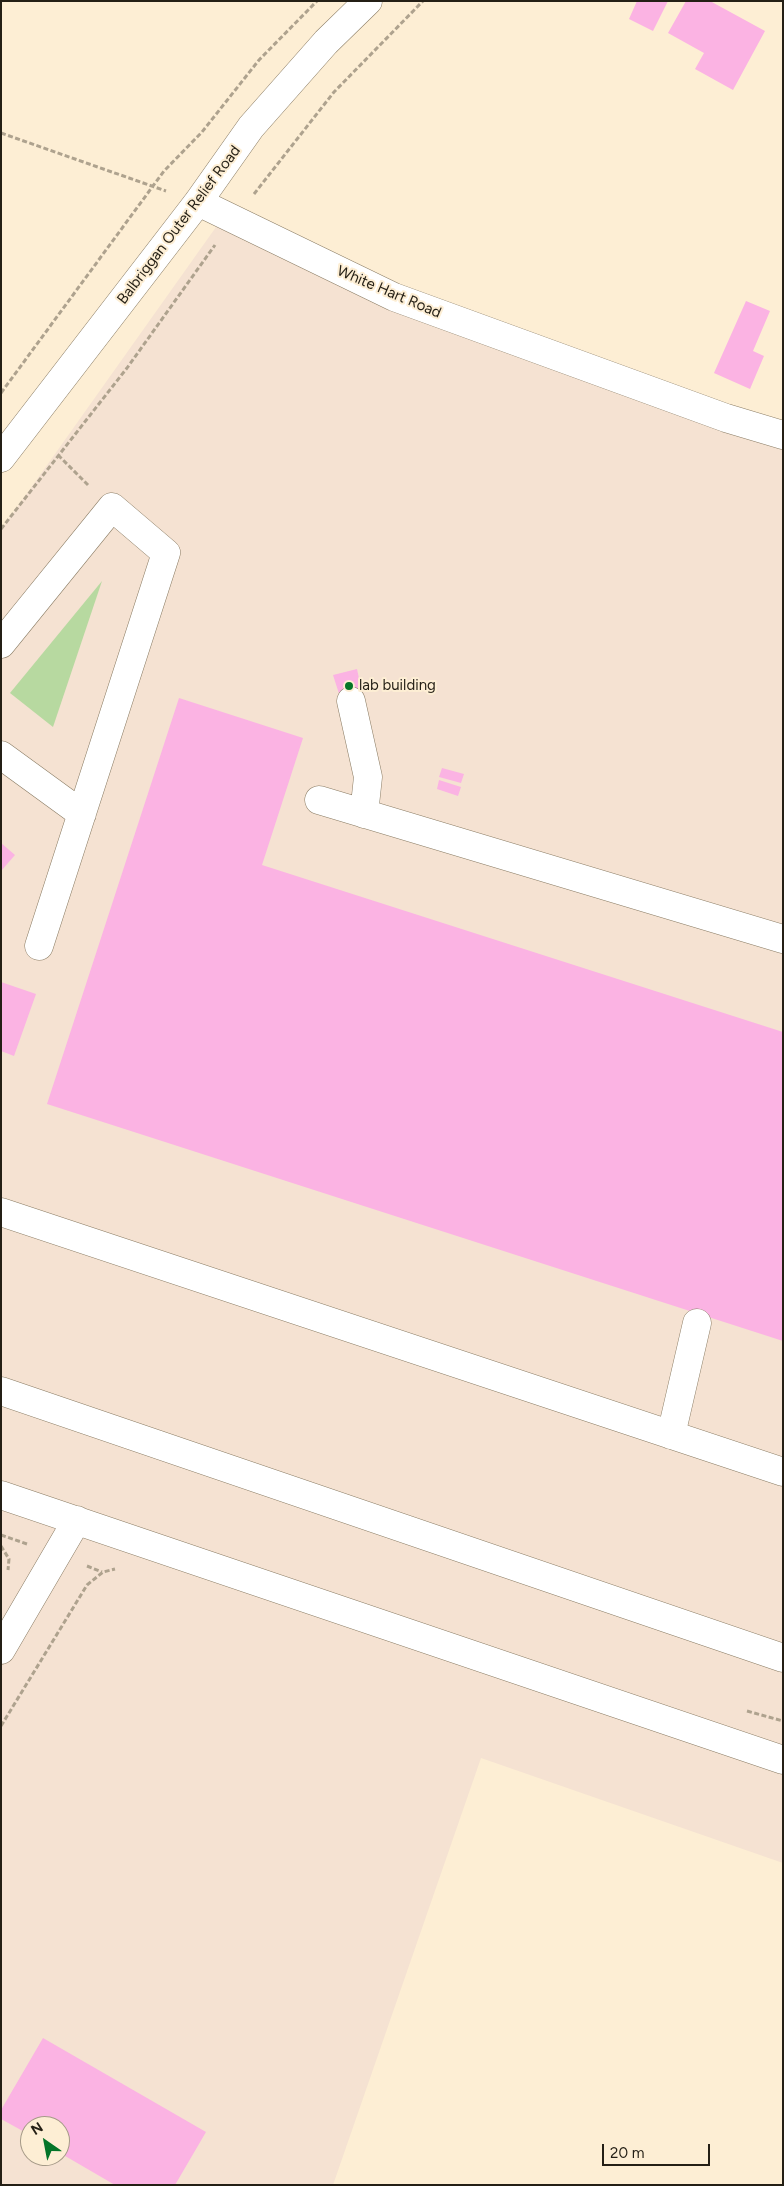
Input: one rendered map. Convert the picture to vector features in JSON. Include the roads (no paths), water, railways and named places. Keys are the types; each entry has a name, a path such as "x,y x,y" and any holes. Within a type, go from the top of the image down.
{"street":[{"name":"Balbriggan Outer Relief Road","path":"1,458 198,202 251,127 326,42 368,1"},
{"name":"White Hart Road","path":"198,202 394,297 726,418 783,435"},
{"path":"1,644 112,507 166,553 39,946"},
{"path":"351,701 368,777 364,814"},
{"path":"1,755 82,814"},
{"path":"319,800 783,939"},
{"path":"1,1212 783,1472"},
{"path":"671,1435 697,1324"},
{"path":"1,1391 783,1658"},
{"path":"1,1495 783,1760"},
{"path":"1,1650 77,1520"}],"place":[{"name":"lab building","path":"349,686"}]}
